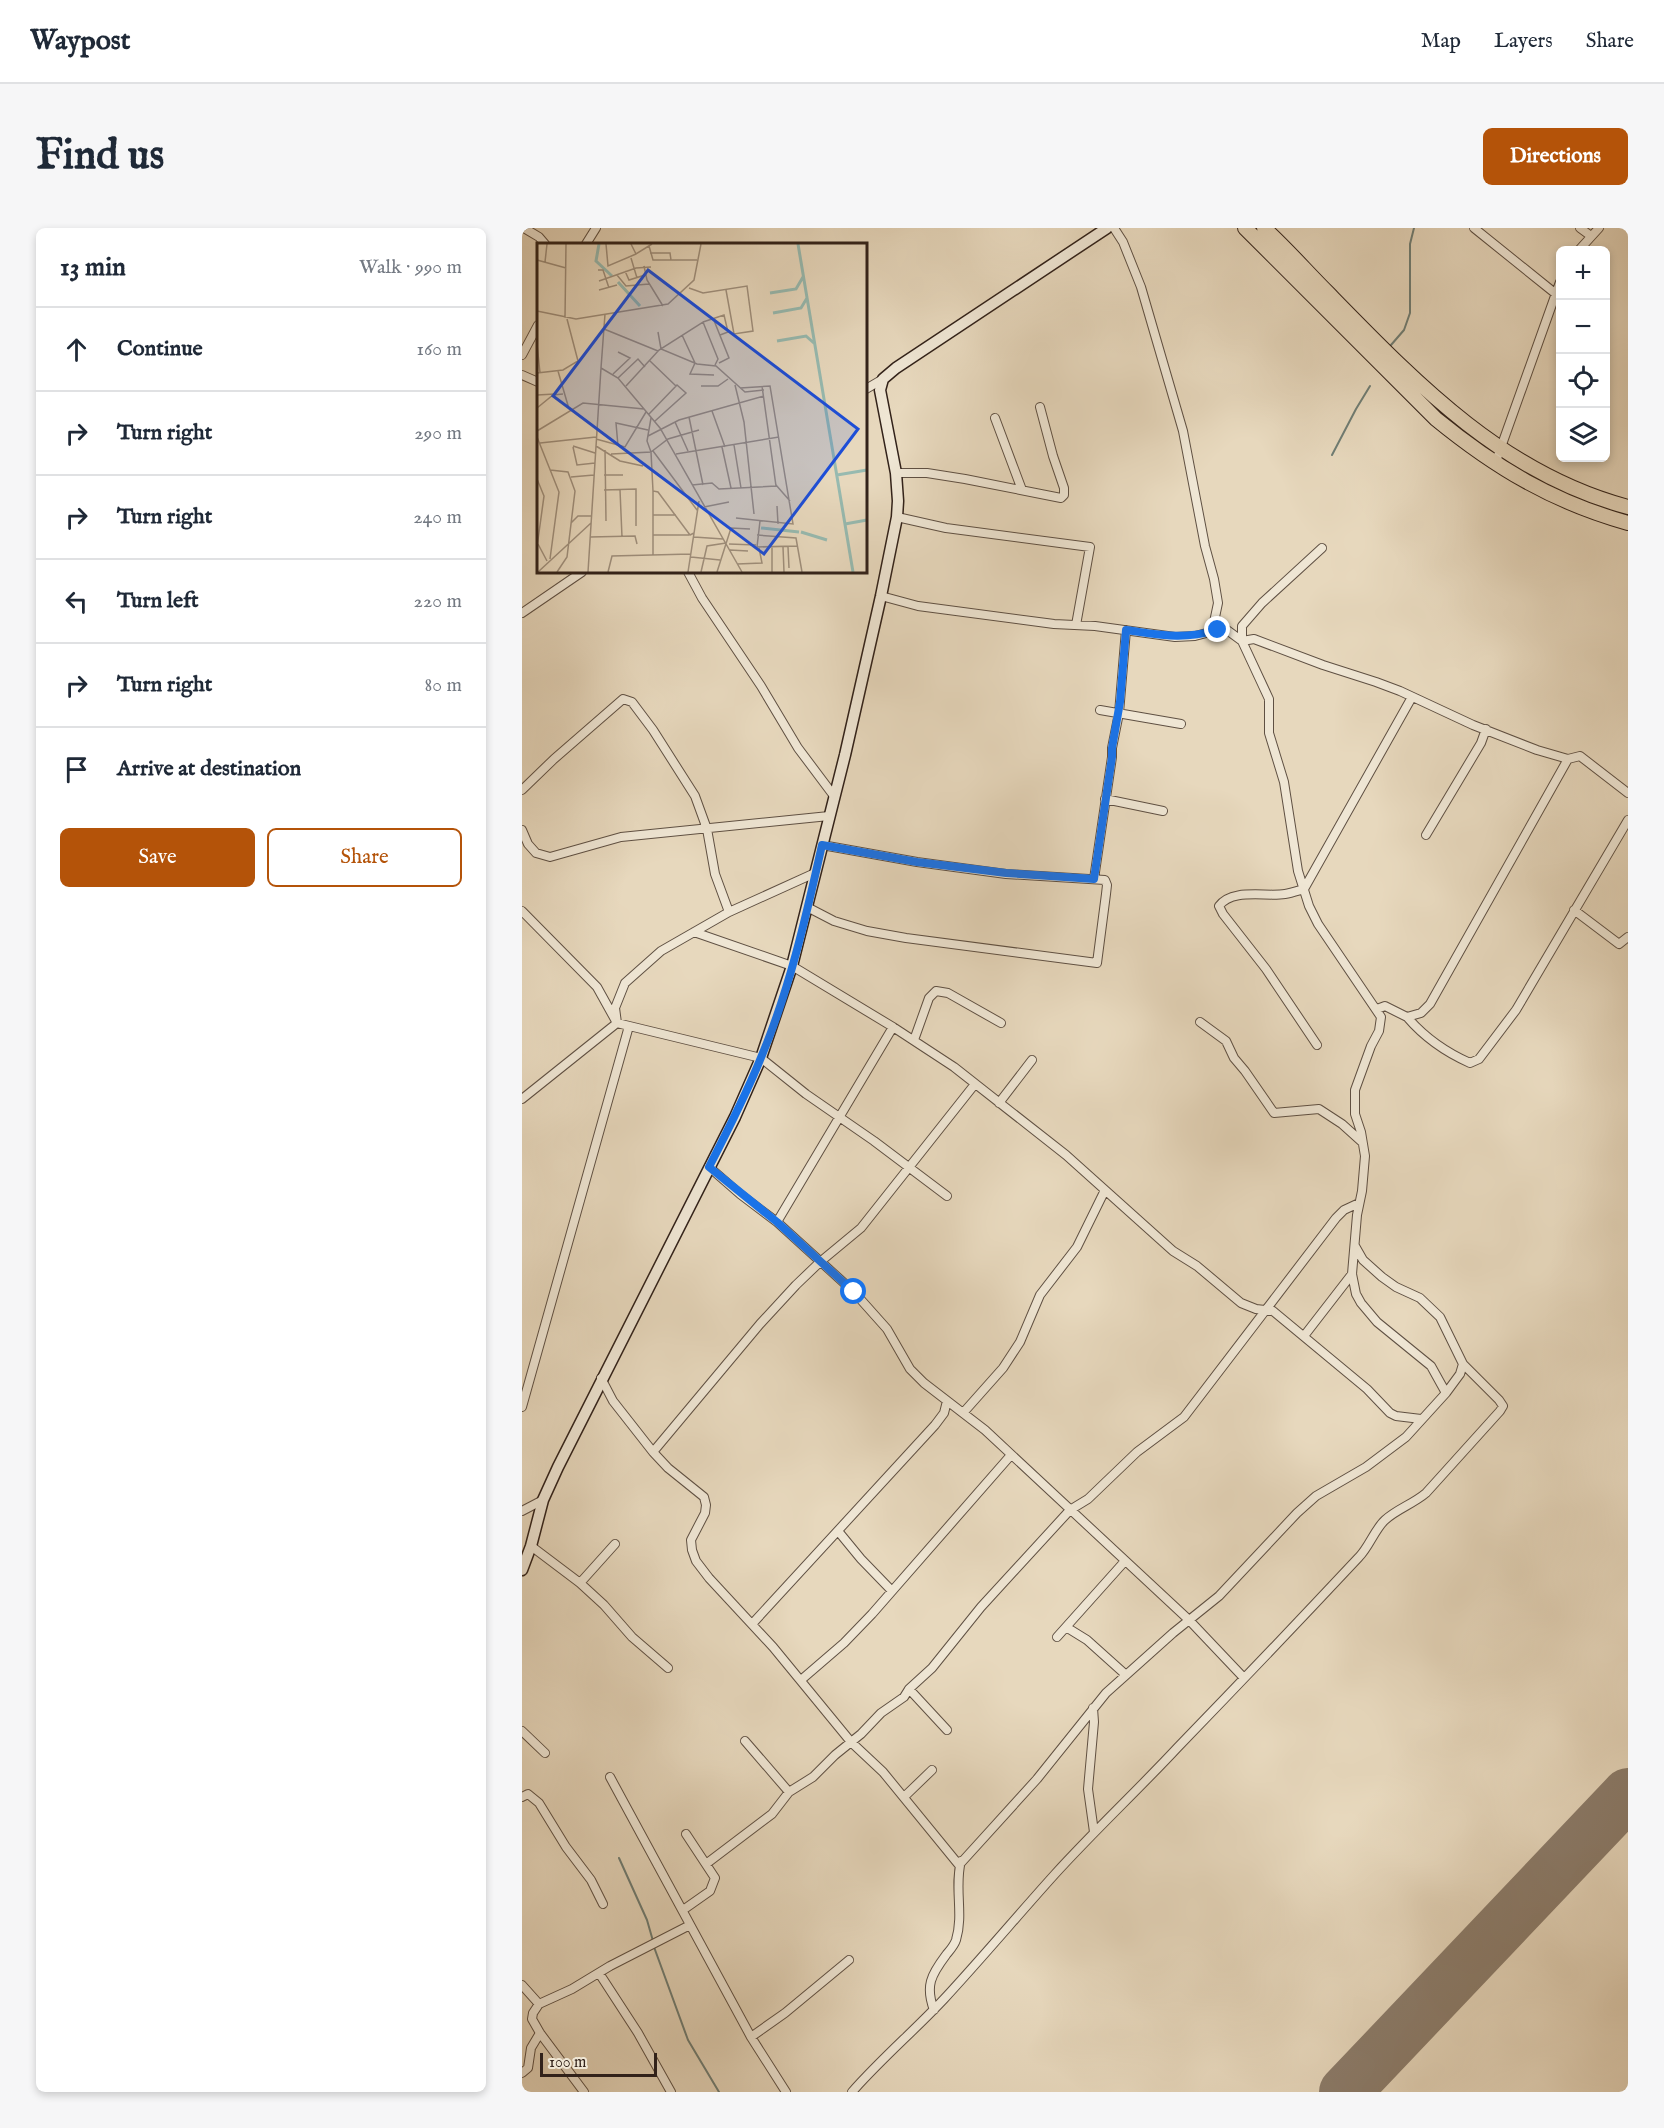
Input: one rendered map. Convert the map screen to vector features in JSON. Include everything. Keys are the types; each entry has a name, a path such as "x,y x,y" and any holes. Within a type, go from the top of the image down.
{"highway":[{"path":"1245,228 1437,419 1495,464 1527,484 1592,513 1628,524"},
{"path":"1264,228 1429,393 1467,425 1500,449 1566,486 1628,507"}],"main road":[{"path":"522,1570 543,1500 601,1378 735,1117 761,1058 792,966 881,596 897,517 896,473 880,390 883,379 896,368 1107,228"}],"street":[{"path":"524,228 539,237"},
{"path":"532,228 544,243"},
{"path":"587,243 596,228"},
{"path":"1114,228 1123,242 1141,287 1183,431 1205,546 1214,579 1218,603 1214,622 1218,630"},
{"path":"1474,228 1556,294 1495,464"},
{"path":"1484,236 1490,228"},
{"path":"1580,228 1591,236"},
{"path":"1582,246 1599,228"},
{"path":"522,355 537,327"},
{"path":"522,375 537,382"},
{"path":"867,388 883,379"},
{"path":"896,473 927,473 1061,498 1064,495 1064,488 1040,406"},
{"path":"994,418 1022,490"},
{"path":"897,517 946,528 1090,548 1076,625"},
{"path":"1322,548 1262,603 1242,626 1242,641 1269,699 1269,733 1284,782 1298,871 1309,906 1318,924 1381,1017 1382,1023 1355,1090 1354,1114 1365,1156 1352,1274 1356,1294 1377,1322 1431,1366 1446,1393"},
{"path":"522,613 581,573"},
{"path":"689,573 702,598 761,686 798,748 834,796"},
{"path":"881,596 918,606 1175,637 1227,630 1242,641 1254,639 1384,685 1537,750 1568,759 1580,756 1628,793"},
{"path":"1094,879 1119,713 1126,630"},
{"path":"1317,1046 1266,969 1219,906 1224,900 1235,896 1284,894 1304,889 1412,698"},
{"path":"522,790 623,699 632,702 653,730 695,796 707,829 715,874 729,912"},
{"path":"1100,710 1181,723"},
{"path":"1426,835 1481,744 1486,729"},
{"path":"1407,1017 1421,1013 1430,1004 1568,759"},
{"path":"1105,799 1163,811"},
{"path":"522,830 528,844 537,853 550,857 621,837 829,816"},
{"path":"1377,1009 1385,1006 1407,1017 1418,1031 1448,1053 1470,1063 1476,1062 1486,1052 1516,1010 1628,820"},
{"path":"807,907 834,921 886,934 948,945 1097,963 1107,885 1104,880 995,872 917,862 822,845"},
{"path":"617,1023 615,1008 625,983 661,951 729,912 815,873"},
{"path":"1574,910 1619,944 1628,937"},
{"path":"522,911 597,987 617,1023 761,1058 806,1094 946,1196"},
{"path":"694,932 792,966 914,1040 1066,1155 1173,1251 1197,1266 1241,1303 1256,1309 1273,1311 1367,1389 1390,1413 1396,1416 1421,1419"},
{"path":"914,1040 929,998 936,991 948,993 1001,1023"},
{"path":"1200,1022 1226,1041 1234,1058 1274,1113 1319,1109 1342,1124 1362,1142"},
{"path":"522,1099 617,1023"},
{"path":"522,1407 629,1026"},
{"path":"777,1222 894,1027"},
{"path":"999,1103 1032,1060"},
{"path":"653,1452 760,1324 820,1262 861,1228 975,1084"},
{"path":"709,1167 777,1222 854,1292 886,1329 910,1369 924,1383 985,1430 1190,1620 1244,1678"},
{"path":"963,1413 1003,1368 1020,1342 1040,1295 1077,1247 1105,1190"},
{"path":"706,1864 772,1814 789,1792 813,1776 881,1713 904,1697 909,1689 932,1668 981,1606 1070,1510 1088,1499 1137,1452 1184,1417 1336,1218 1344,1210 1359,1203"},
{"path":"852,2092 871,2070 934,2010 1094,1832 1361,1556 1383,1522 1426,1493 1503,1406 1463,1364 1454,1350 1440,1317 1420,1298 1396,1287 1382,1277 1363,1260 1355,1246"},
{"path":"1304,1336 1352,1274"},
{"path":"601,1378 613,1401 653,1452 668,1468 704,1497 705,1513 691,1540 696,1561 709,1578 753,1623 851,1742 883,1772 958,1865 1037,1779 1106,1693 1219,1596 1297,1513 1316,1496 1386,1453 1406,1437 1446,1393 1460,1374 1463,1364"},
{"path":"753,1623 935,1425 944,1413 947,1401"},
{"path":"801,1680 844,1643 1011,1455"},
{"path":"522,1511 543,1500"},
{"path":"838,1531 892,1591"},
{"path":"580,1583 615,1544"},
{"path":"531,1546 580,1583 604,1605 632,1637 668,1668"},
{"path":"1057,1637 1125,1561"},
{"path":"1066,1627 1087,1640 1126,1675"},
{"path":"909,1689 947,1730"},
{"path":"1093,1708 1094,1722 1088,1789 1094,1832"},
{"path":"522,1731 545,1753"},
{"path":"745,1741 789,1792"},
{"path":"904,1797 932,1770"},
{"path":"610,1778 751,2037 786,2092"},
{"path":"522,1797 528,1794 539,1803 566,1847 591,1880 603,1904"},
{"path":"683,1910 710,1891 715,1878 686,1834"},
{"path":"934,2010 928,1995 932,1976 955,1943 959,1929 958,1873 962,1860"},
{"path":"584,2092 540,2033 532,2019 533,2013 539,2004 690,1925"},
{"path":"751,2037 785,2013 849,1960"},
{"path":"599,1973 638,2033 671,2092"},
{"path":"522,1985 539,2004"},
{"path":"522,2073 528,2068 531,2048 540,2033"}],"waterway":[{"path":"1391,345 1404,330 1410,313 1410,244 1414,228"},
{"path":"1332,455 1370,386"},
{"path":"619,1858 647,1920 653,1941"},
{"path":"654,1947 688,2040 719,2092"}],"runway":[{"path":"1345,2092 1628,1794"}],"route":[{"path":"854,1292 777,1222 709,1167 735,1117 761,1058 792,966 822,845 917,862 1006,873 1094,879 1119,713 1126,630 1175,637 1195,636 1218,630"}]}
